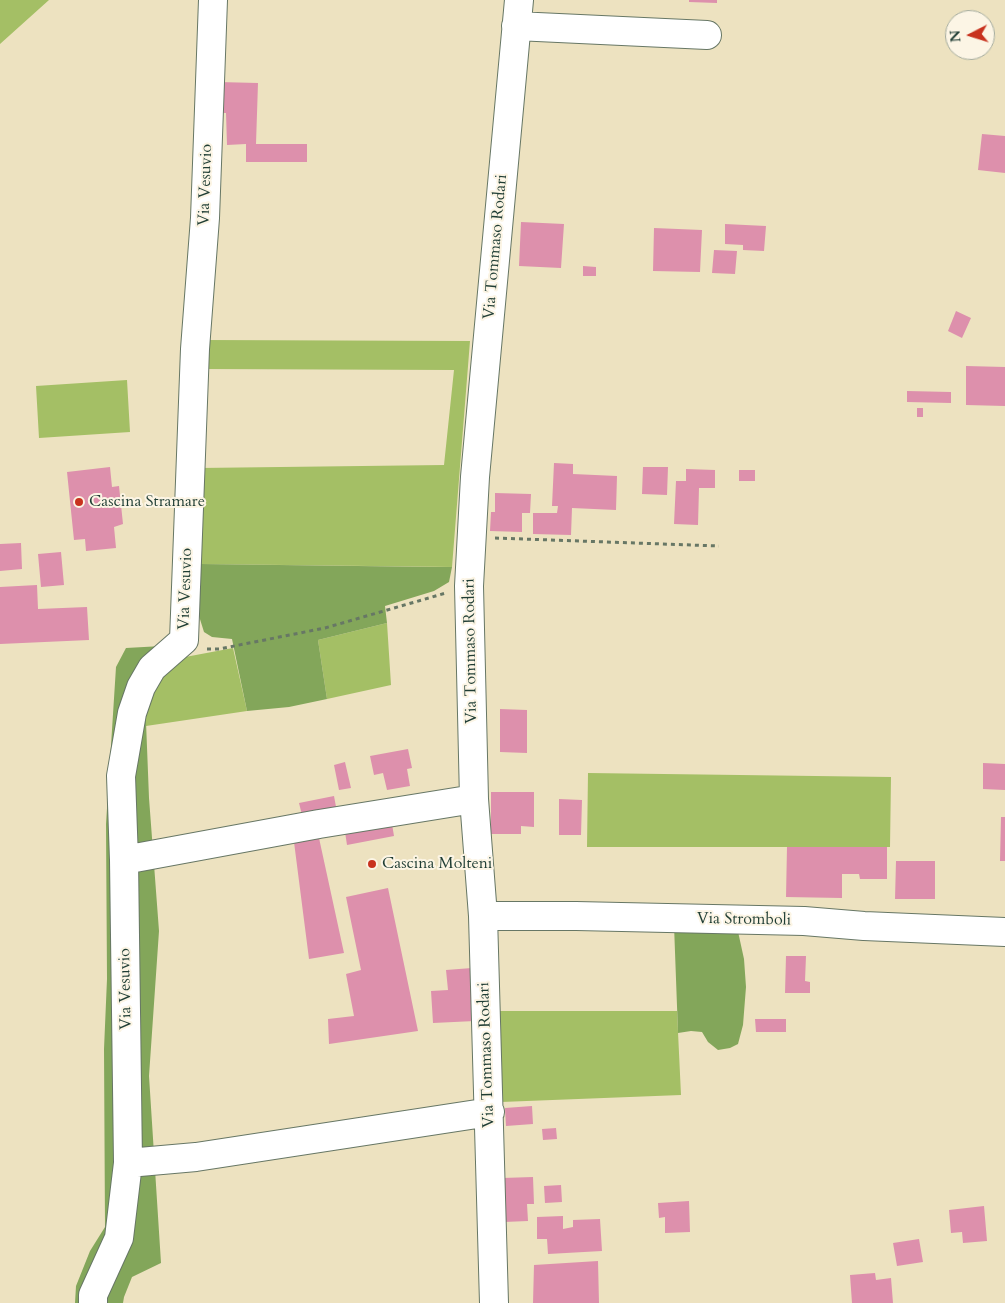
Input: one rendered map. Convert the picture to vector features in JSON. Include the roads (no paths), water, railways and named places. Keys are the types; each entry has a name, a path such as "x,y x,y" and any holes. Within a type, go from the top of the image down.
{"street":[{"name":"Via Vesuvio","path":"93,1303 93,1295 120,1238 128,1163 121,776 132,713 141,687 152,668 184,640 195,348 205,218 213,0"},
{"path":"518,13 707,35"},
{"name":"Via Tommaso Rodari","path":"494,1303 490,1112 483,916 474,799 469,586 475,477 518,13"},
{"path":"124,860 319,824 474,799"},
{"name":"Via Stromboli","path":"483,916 804,921 864,926 1005,932"},
{"path":"128,1163 196,1157 490,1112"}],"place":[{"name":"Cascina Stramare","path":"79,502"},
{"name":"Cascina Molteni","path":"372,864"}]}
